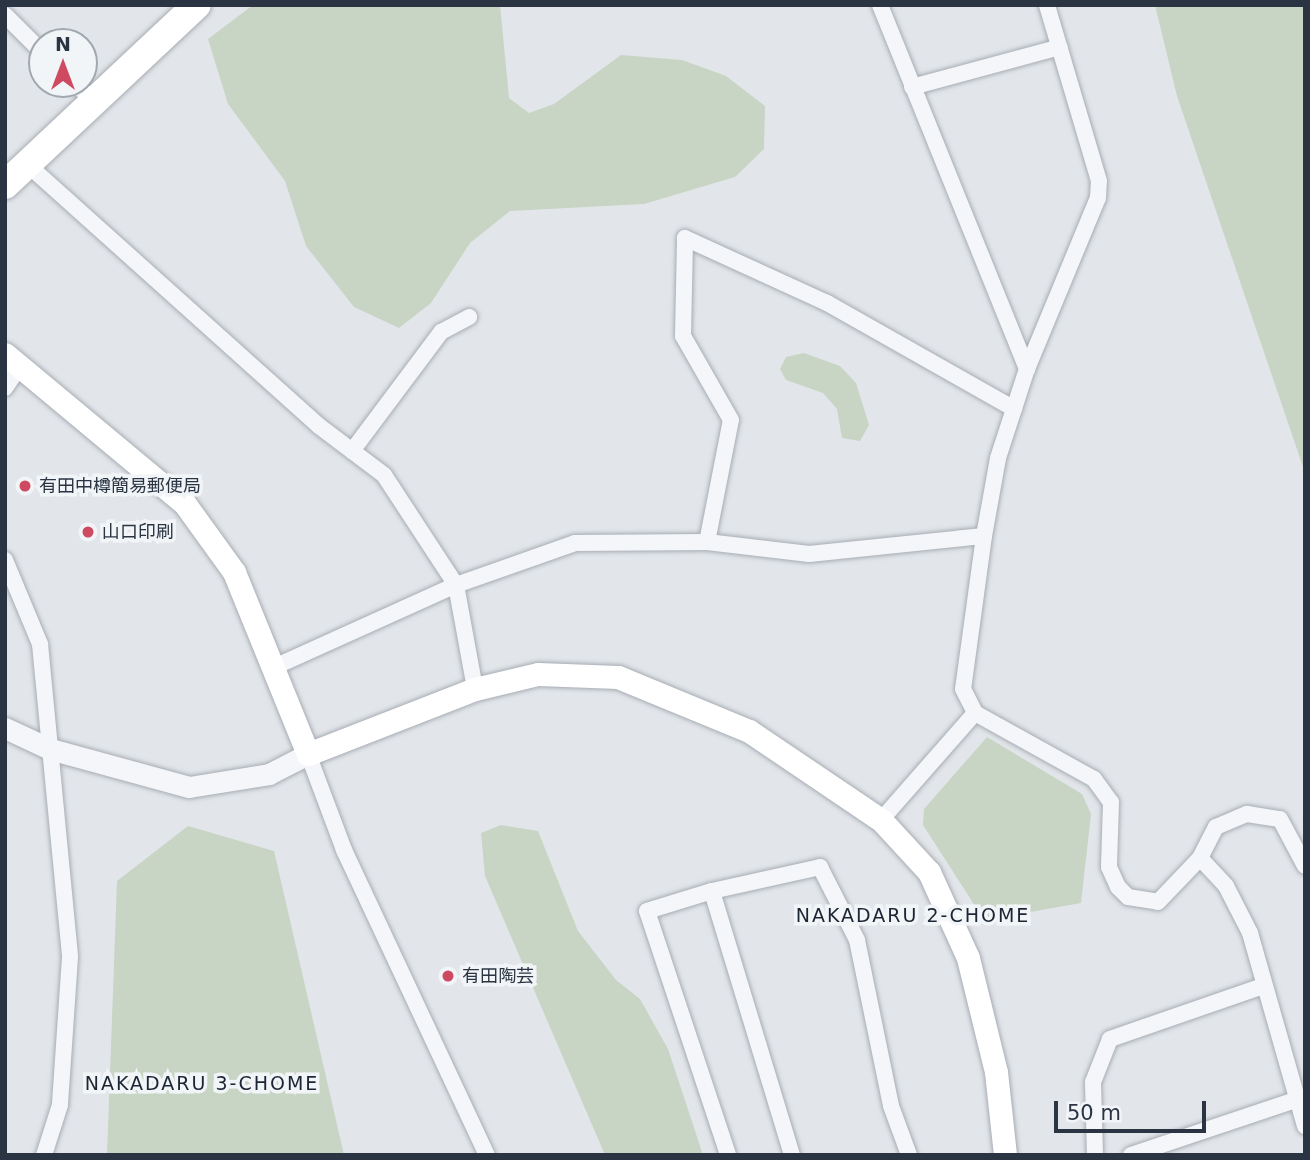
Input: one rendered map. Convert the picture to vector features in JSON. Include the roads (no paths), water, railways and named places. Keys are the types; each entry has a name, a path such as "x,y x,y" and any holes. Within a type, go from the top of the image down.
{"highway":[{"path":"98,83 197,5"},
{"path":"5,185 27,164 81,98"}],"main road":[{"path":"12,361 186,504 234,572 308,754 475,689 538,674 618,677 749,731 880,820 929,872 968,958 996,1072 1005,1155"}],"street":[{"path":"880,5 1027,369"},
{"path":"1048,5 1099,181 1098,198 1027,369 1014,409 984,536 963,689 975,713 1094,779 1111,802 1109,867 1128,897 1158,902 1200,858 1216,827 1247,814 1280,819 1305,866"},
{"path":"5,15 28,37"},
{"path":"912,87 1060,47"},
{"path":"27,164 352,451 384,475 456,585 475,689"},
{"path":"707,542 732,419 683,336 685,238 827,303 1014,409"},
{"path":"352,451 441,332 469,317"},
{"path":"5,388 12,361"},
{"path":"272,668 456,585 575,543 707,542 809,554 984,536"},
{"path":"5,560 40,644 70,957 60,1105 44,1155"},
{"path":"880,820 975,713"},
{"path":"5,728 50,749 189,787 269,774 308,754 344,850 487,1155"},
{"path":"1200,858 1226,886 1250,933 1305,1126"},
{"path":"728,1155 647,911 712,891 820,867 857,940 891,1106 909,1155"},
{"path":"712,891 792,1155"},
{"path":"1095,1155 1093,1082 1110,1039 1263,986"},
{"path":"1131,1155 1298,1099"}],"place":[{"name":"有田中樽簡易郵便局","path":"25,486"},
{"name":"山口印刷","path":"88,532"},
{"name":"有田陶芸","path":"448,976"}],"district":[{"name":"NAKADARU 2-CHOME","path":"913,916"},
{"name":"NAKADARU 3-CHOME","path":"202,1084"}]}
